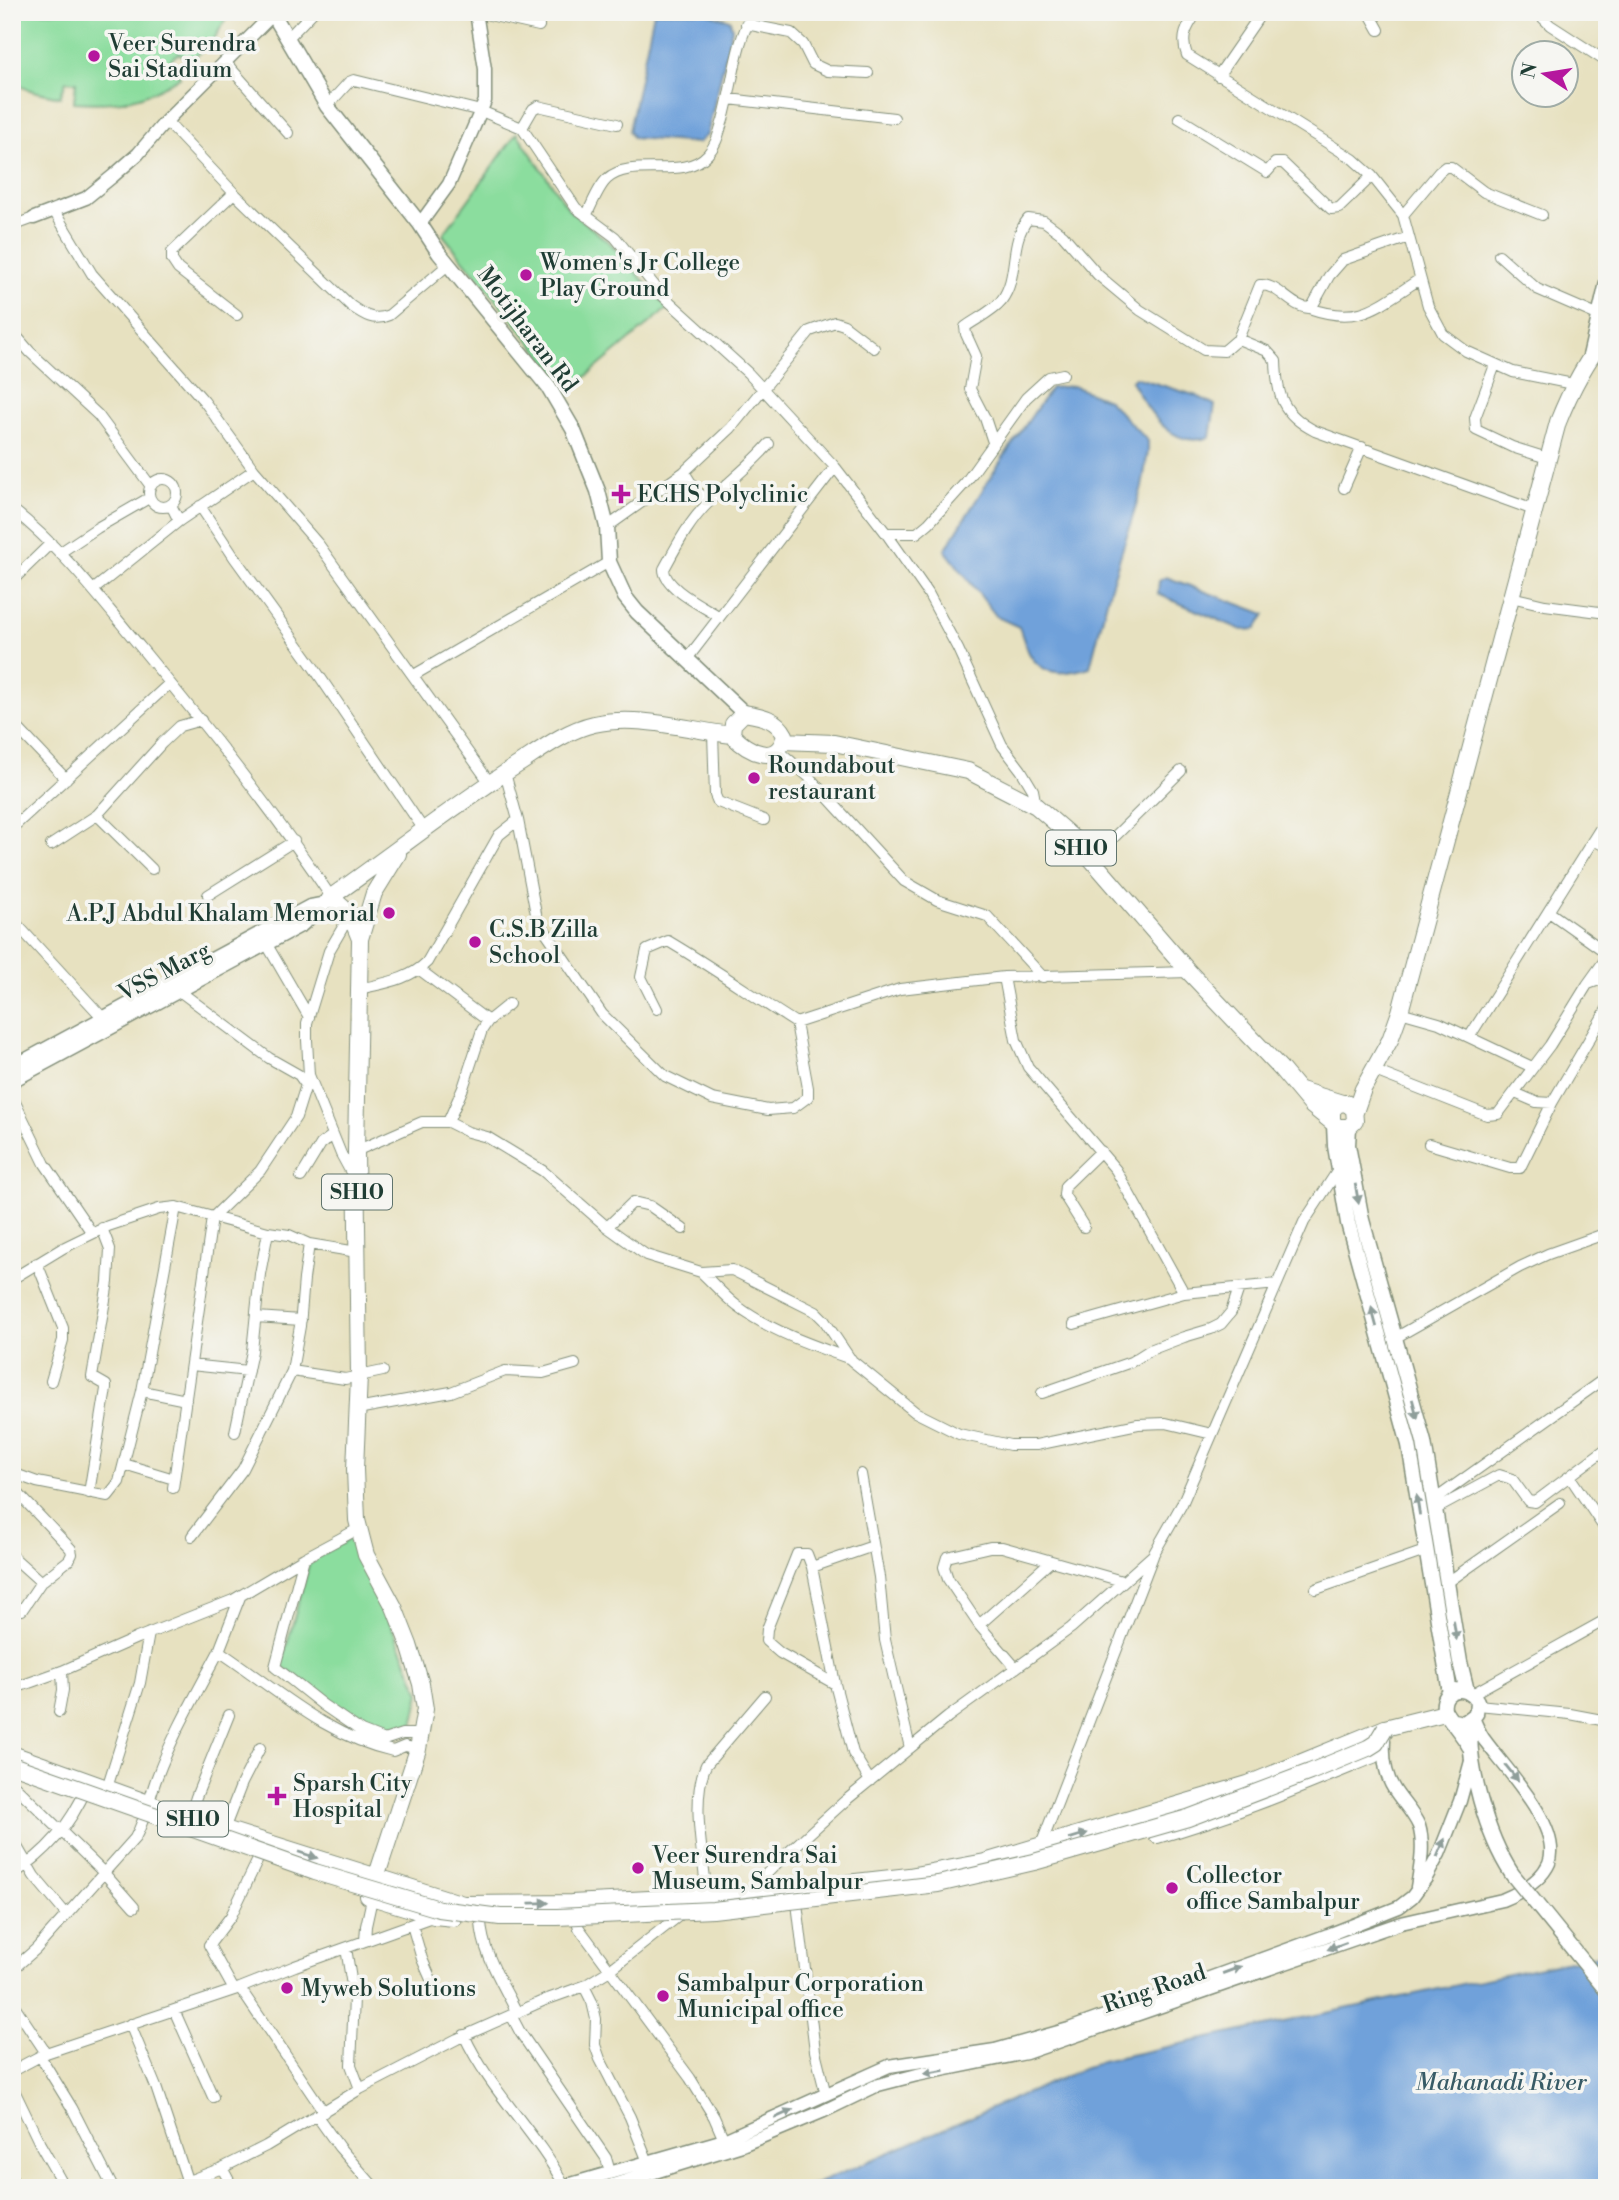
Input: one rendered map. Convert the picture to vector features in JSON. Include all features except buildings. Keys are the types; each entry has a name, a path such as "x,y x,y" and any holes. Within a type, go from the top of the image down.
{"main road":[{"name":"Motijharan Rd","path":"273,13 327,106 549,388 573,429 603,506 609,562 625,597 637,612 744,713"},
{"path":"1450,1693 1409,1445 1348,1223 1348,1145 1343,1115 1375,1071 1400,1012 1546,462 1573,384 1589,357 1607,335"},
{"path":"732,735 733,724 744,713 773,721 780,726 785,734 780,746"},
{"name":"SH10","path":"12,1754 190,1818 376,1878 420,1741 425,1709 421,1684 400,1622 366,1555 358,1525 356,1151 360,939 350,914 327,901 489,783 546,746 579,729 595,724 638,721 732,735 739,743 760,754 772,754 780,746 834,743 968,771 999,785 1036,806 1073,838 1189,972 1300,1090 1343,1115"},
{"path":"360,939 374,894 401,848"},
{"path":"13,1070 103,1018 310,907 327,901"},
{"name":"VSS Marg","path":"13,1070 178,990 302,924 327,901"},
{"path":"1346,1166 1424,1442 1460,1662 1472,1705 1471,1753 1492,1838 1512,1874 1607,1991"},
{"path":"1471,1753 1449,1717 1444,1702 1450,1693 1458,1690 1472,1705"},
{"path":"376,1878 463,1904 705,1898 909,1876 985,1862 1041,1847 1248,1784 1385,1728 1449,1717 1464,1723 1472,1705"},
{"path":"12,1765 292,1864 427,1906 500,1917 557,1917 699,1911 788,1902 938,1884 995,1872 1096,1845 1217,1807 1368,1748 1376,1743 1385,1728"},
{"path":"12,1772 258,1859 433,1916 481,1921 577,1922 678,1917 915,1893 1035,1868 1202,1823 1291,1790 1373,1755 1380,1747 1385,1728"}],"street":[{"path":"287,39 313,12"},
{"path":"421,224 449,184 485,102 485,69 476,12 539,26"},
{"path":"586,216 605,180 621,171 656,170 694,164 706,156 716,143 746,24 754,12"},
{"path":"1198,12 1185,30 1183,44 1187,55 1353,159 1372,176 1403,215 1428,306 1443,334 1466,351 1513,372 1573,384"},
{"path":"1218,76 1262,12"},
{"path":"1369,12 1379,30"},
{"path":"1537,12 1550,25 1607,62"},
{"path":"12,226 86,198 113,176 138,154 166,121 273,13"},
{"path":"746,24 791,33 798,38 813,64 828,71 868,74"},
{"path":"226,63 288,132"},
{"path":"327,106 348,82 354,80 481,111 522,128 576,208 615,237 662,295 764,390 835,467 886,533 928,593 958,649 1002,745 1032,790 1036,806"},
{"path":"729,99 894,118"},
{"path":"522,128 533,109 538,106 617,124"},
{"path":"1179,118 1267,172 1275,163 1283,163 1331,209 1339,208 1372,176"},
{"path":"166,121 234,193 351,306 366,316 379,319 389,315 449,264"},
{"path":"1403,215 1445,167 1451,167 1484,192 1542,215"},
{"path":"234,193 172,252 172,260 178,269 237,315"},
{"path":"54,211 92,274 204,401 254,470 319,545 489,783"},
{"path":"993,442 985,418 970,389 976,356 965,334 965,327 1000,303 1011,277 1016,237 1028,219 1044,221 1051,225 1098,275 1140,310 1204,350 1224,351 1238,339 1260,285 1269,286 1300,306 1331,316 1357,314 1373,308 1420,279"},
{"path":"1309,307 1343,260 1409,237"},
{"path":"1499,255 1537,289 1597,315"},
{"path":"1589,357 1607,278"},
{"path":"607,527 684,472 731,428 810,331 835,322 844,325 874,348"},
{"path":"12,331 30,352 98,415 150,485 149,498 158,507 171,505 176,500 176,485 163,478 150,485"},
{"path":"1238,339 1274,356 1276,381 1284,408 1298,422 1534,510"},
{"path":"1495,365 1475,418 1476,430 1546,462"},
{"path":"886,533 917,533 929,523 966,482 1037,386 1049,377 1063,373"},
{"path":"718,616 671,585 664,576 664,569 693,520 709,501 769,444"},
{"path":"1343,488 1362,447"},
{"path":"687,659 835,467"},
{"path":"93,590 179,521 254,470"},
{"path":"684,472 696,491 709,501"},
{"path":"61,552 149,498"},
{"path":"171,505 179,521"},
{"path":"200,506 425,830"},
{"path":"12,509 61,552 201,720 294,841 327,901"},
{"path":"12,581 51,543"},
{"path":"414,675 609,562"},
{"path":"1511,597 1545,605 1607,613"},
{"path":"12,828 170,683"},
{"path":"51,845 97,815 180,726 201,720"},
{"path":"12,722 66,779"},
{"path":"713,733 715,795 718,802 764,820"},
{"path":"780,746 904,881 937,900 987,916 1043,977"},
{"path":"1091,860 1181,771"},
{"path":"505,773 518,820 537,919 602,1014 665,1076 712,1099 768,1110 793,1108 807,1097 808,1088 796,1023 712,967 668,942 648,950 641,977 657,1009"},
{"path":"97,815 152,869"},
{"path":"1470,1036 1607,818"},
{"path":"360,989 401,979 420,970 499,835 518,820"},
{"path":"1593,840 1607,847"},
{"path":"208,895 294,841"},
{"path":"1375,1071 1488,1115 1498,1115 1550,1045 1607,955 1549,912"},
{"path":"12,919 103,1018"},
{"path":"124,1464 173,1483 212,1217 260,1171 296,1116 310,1086 307,1057 309,1017 329,951 343,927 353,920"},
{"path":"266,943 309,1017"},
{"path":"420,970 488,1021"},
{"path":"796,1023 900,989 1004,977 1189,972"},
{"path":"1004,977 1016,1040 1028,1067 1116,1170 1184,1293"},
{"path":"1587,985 1607,977"},
{"path":"178,990 269,1058 299,1075 310,1086 356,1186"},
{"path":"448,1122 463,1088 482,1030 488,1021 509,1004"},
{"path":"1429,1144 1510,1168 1520,1168 1552,1103 1607,1009"},
{"path":"1400,1012 1439,1023 1532,1067"},
{"path":"1515,1093 1544,1105 1552,1103"},
{"path":"12,1096 45,1164 92,1233"},
{"path":"356,1151 422,1122 448,1122 486,1137 543,1171 607,1227 646,1255 701,1272 732,1270 816,1312 852,1360 915,1412 959,1434 1010,1445 1035,1445 1138,1424 1166,1423 1212,1434"},
{"path":"301,1177 321,1144 333,1135"},
{"path":"1084,1227 1064,1195 1065,1186 1101,1151"},
{"path":"1035,1868 1153,1555 1182,1504 1304,1222 1346,1166"},
{"path":"607,1227 633,1202 650,1206 683,1229"},
{"path":"12,1473 37,1482 108,1496 120,1482 142,1391 176,1207"},
{"path":"12,1279 102,1228 159,1209 176,1207 268,1232 289,1235 309,1244 357,1252"},
{"path":"89,1493 106,1389 106,1385 92,1377 108,1282 110,1249 102,1228"},
{"path":"236,1432 248,1371 268,1232"},
{"path":"1395,1338 1520,1267 1607,1233"},
{"path":"192,1536 243,1469 292,1371 301,1320 303,1279 309,1244"},
{"path":"37,1263 62,1328 63,1340 51,1381"},
{"path":"701,1272 732,1301 759,1319 814,1346 852,1360"},
{"path":"1074,1324 1184,1293 1277,1284"},
{"path":"1042,1393 1131,1362 1150,1350 1221,1324 1231,1312 1239,1288"},
{"path":"256,1317 301,1320"},
{"path":"191,1364 248,1371"},
{"path":"357,1409 451,1392 505,1371 543,1373 575,1364"},
{"path":"292,1371 345,1379 383,1371"},
{"path":"1435,1505 1607,1377"},
{"path":"142,1391 186,1400"},
{"path":"1435,1505 1499,1475 1512,1479 1528,1501 1535,1502 1607,1448"},
{"path":"861,1474 885,1640 909,1748"},
{"path":"1570,1477 1607,1532"},
{"path":"12,1487 71,1549 72,1554 69,1560 41,1582 22,1610"},
{"path":"1448,1582 1560,1503"},
{"path":"12,1689 62,1671 240,1596 358,1525"},
{"path":"812,1567 873,1546"},
{"path":"1016,1668 979,1625 947,1579 944,1567 947,1558 990,1547 1002,1547 1122,1581"},
{"path":"1316,1589 1425,1551"},
{"path":"835,1684 769,1646 766,1641 767,1629 797,1553 807,1554 812,1567 835,1684 853,1753 870,1782"},
{"path":"747,1894 845,1801 909,1748 1071,1628 1153,1555"},
{"path":"12,1556 41,1582"},
{"path":"304,1558 275,1667 361,1731 384,1740 402,1734 420,1741"},
{"path":"979,1625 1051,1561"},
{"path":"12,1970 36,1949 135,1838 145,1820 167,1754 219,1651 240,1596"},
{"path":"1472,1705 1607,1619"},
{"path":"102,1803 140,1683 149,1633"},
{"path":"219,1651 290,1702 344,1736 393,1751 420,1741"},
{"path":"59,1712 63,1690 62,1671"},
{"path":"170,2188 222,2168 266,2146 360,2088 464,2035 584,1986 610,1970 705,1898 699,1805 701,1776 706,1765 765,1696"},
{"path":"1472,1705 1570,1714 1607,1721"},
{"name":"Ring Road","path":"603,2188 742,2144 824,2111 878,2085 1045,2048 1401,1923 1503,1900 1516,1894 1532,1883 1549,1863 1549,1840 1534,1803 1483,1739 1472,1705"},
{"path":"185,1834 196,1797 229,1715"},
{"path":"1385,1728 1383,1758 1386,1771 1393,1788 1419,1828 1421,1860 1417,1888 1412,1897"},
{"path":"218,1845 242,1783 260,1748"},
{"name":"Ring Road","path":"561,2186 724,2140 889,2066 995,2050 1069,2029 1399,1907 1412,1897 1439,1854 1470,1772 1471,1753"},
{"path":"12,1875 61,1834 90,1780"},
{"path":"12,1783 61,1834 104,1873 134,1907"},
{"path":"12,1838 34,1876 66,1914"},
{"path":"268,1842 231,1916 209,1945 339,2147 375,2188"},
{"path":"365,1941 376,1878"},
{"path":"796,1889 815,2051 826,2095"},
{"path":"571,1903 579,1928 690,2078 714,2117 724,2140"},
{"path":"12,2071 43,2054 237,1989 463,1904"},
{"path":"481,1921 481,1934 486,1949 520,2032 606,2158 610,2172"},
{"path":"412,1925 422,1959 437,1993"},
{"path":"346,1948 354,1998 351,2064 360,2088"},
{"path":"584,1986 592,2001 596,2019 595,2045 600,2059 630,2117 648,2162"},
{"path":"12,2002 43,2054 113,2188"},
{"path":"174,2010 213,2097"},
{"path":"130,2024 156,2087 187,2180"},
{"path":"464,2035 474,2056 551,2159 561,2186"},
{"path":"12,2086 65,2188"},
{"path":"222,2168 233,2188"},
{"path":"12,2179 17,2188"}],"green space":[{"name":"Veer Surendra Sai Stadium","path":"12,12 230,12 214,39 190,62 179,53 171,59 180,77 130,100 90,103 74,102 76,82 66,81 60,97 12,83 15,67 12,65"},
{"path":"517,133 570,211 611,244 668,308 570,390 443,235"},
{"path":"354,1536 420,1693 412,1730 382,1734 362,1725 281,1666 310,1560"}],"water":[{"path":"654,12 703,12 730,20 732,29 707,135 698,143 633,138 629,131"},
{"path":"1135,377 1197,396 1215,405 1210,437 1196,440 1184,438 1163,426 1131,381"},
{"path":"1073,386 1108,400 1148,441 1148,451 1142,487 1110,589 1090,667 1060,672 1045,669 1033,659 1019,627 997,617 945,550 1002,459 1051,388"},
{"path":"1166,577 1265,614 1256,629 1242,630 1158,594 1159,581"},
{"name":"Mahanadi River","path":"1607,1953 1607,2188 807,2188 1101,2061"}],"place":[{"name":"Veer Surendra Sai Stadium","path":"94,56"},
{"name":"Women's Jr College Play Ground","path":"526,275"},
{"name":"ECHS Polyclinic","path":"621,494"},
{"name":"Roundabout restaurant","path":"754,778"},
{"name":"A.P.J Abdul Khalam Memorial","path":"389,913"},
{"name":"C.S.B Zilla School","path":"475,942"},
{"name":"Sparsh City Hospital","path":"277,1796"},
{"name":"Veer Surendra Sai Museum, Sambalpur","path":"638,1868"},
{"name":"Collector office Sambalpur","path":"1172,1888"},
{"name":"Myweb Solutions","path":"287,1988"},
{"name":"Sambalpur Corporation Municipal office","path":"663,1996"}]}
